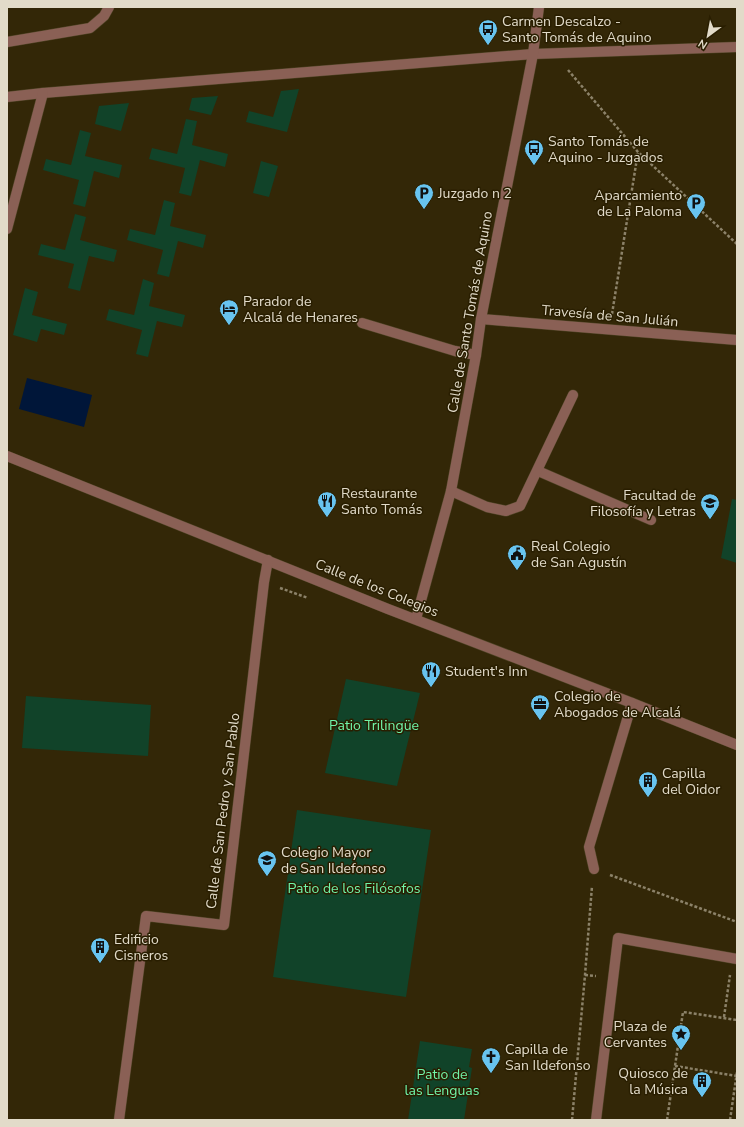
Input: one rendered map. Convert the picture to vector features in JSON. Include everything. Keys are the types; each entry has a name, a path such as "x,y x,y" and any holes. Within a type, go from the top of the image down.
{"street":[{"path":"7,42 90,28 104,16 109,7"},
{"name":"Calle de Santo Tomás de Aquino","path":"416,619 451,491 482,319 533,54 539,7"},
{"path":"7,97 533,54 737,47"},
{"path":"7,229 43,93"},
{"name":"Travesía de San Julián","path":"482,319 737,340"},
{"path":"362,323 454,351 476,355"},
{"path":"451,491 487,507 506,511 520,506 573,395"},
{"name":"Calle de los Colegios","path":"7,456 737,745"},
{"path":"538,471 651,520"},
{"name":"Calle de San Pedro y San Pablo","path":"119,1120 146,916 224,925 264,582 268,560"},
{"path":"594,869 589,847 632,703"},
{"path":"596,1120 618,938 736,959"}],"path":[{"path":"561,54 562,62 638,152 737,244"},
{"path":"610,330 638,152"},
{"path":"572,1120 594,869 737,922"},
{"path":"724,1018 729,980 736,959"},
{"path":"667,1120 683,1012 737,1020"},
{"path":"675,1066 736,1076"},
{"path":"730,1120 737,1072"}],"green space":[{"path":"299,89 287,132 246,122 249,111 273,117 281,91"},
{"path":"218,96 211,115 189,110 192,98"},
{"path":"129,103 121,131 95,124 99,106"},
{"path":"186,119 197,121 192,145 228,154 225,167 200,160 191,196 179,193 185,168 149,159 152,148 177,154"},
{"path":"80,130 91,133 85,156 122,165 119,178 94,171 85,207 73,204 79,180 43,170 46,159 71,165"},
{"path":"261,161 278,166 269,197 253,193"},
{"path":"164,200 175,203 170,226 206,235 203,248 178,241 169,277 157,274 163,250 127,240 130,229 155,235"},
{"path":"75,214 86,217 80,240 117,250 114,262 89,256 80,291 68,288 74,264 38,255 41,244 65,250"},
{"path":"143,279 154,283 149,306 185,315 182,327 157,321 148,357 136,354 142,330 106,320 109,309 134,315"},
{"path":"25,288 38,292 32,315 67,324 64,335 41,329 37,342 13,335"},
{"path":"732,499 737,500 737,563 721,558"},
{"name":"Patio Trilingüe","path":"346,679 420,693 397,786 325,773"},
{"path":"26,696 151,705 148,756 22,748"},
{"name":"Patio de los Filósofos","path":"297,810 431,830 406,997 273,977"},
{"name":"Patio de las Lenguas","path":"420,1041 472,1049 469,1067 472,1068 464,1120 408,1120"}],"water":[{"path":"27,378 92,395 84,427 19,409"}],"place":[{"name":"Carmen Descalzo - Santo Tomás de Aquino","path":"488,46"},
{"name":"Santo Tomás de Aquino - Juzgados","path":"534,166"},
{"name":"Juzgado n 2","path":"424,210"},
{"name":"Aparcamiento de La Paloma","path":"696,220"},
{"name":"Parador de Alcalá de Henares","path":"229,326"},
{"name":"Restaurante Santo Tomás","path":"327,518"},
{"name":"Facultad de Filosofía y Letras","path":"710,520"},
{"name":"Real Colegio de San Agustín","path":"517,571"},
{"name":"Student's Inn","path":"431,688"},
{"name":"Colegio de Abogados de Alcalá","path":"540,721"},
{"name":"Capilla del Oidor","path":"648,798"},
{"name":"Colegio Mayor de San Ildefonso","path":"267,877"},
{"name":"Edificio Cisneros","path":"100,964"},
{"name":"Plaza de Cervantes","path":"681,1051"},
{"name":"Capilla de San Ildefonso","path":"491,1074"},
{"name":"Quiosco de la Música","path":"702,1098"}]}
